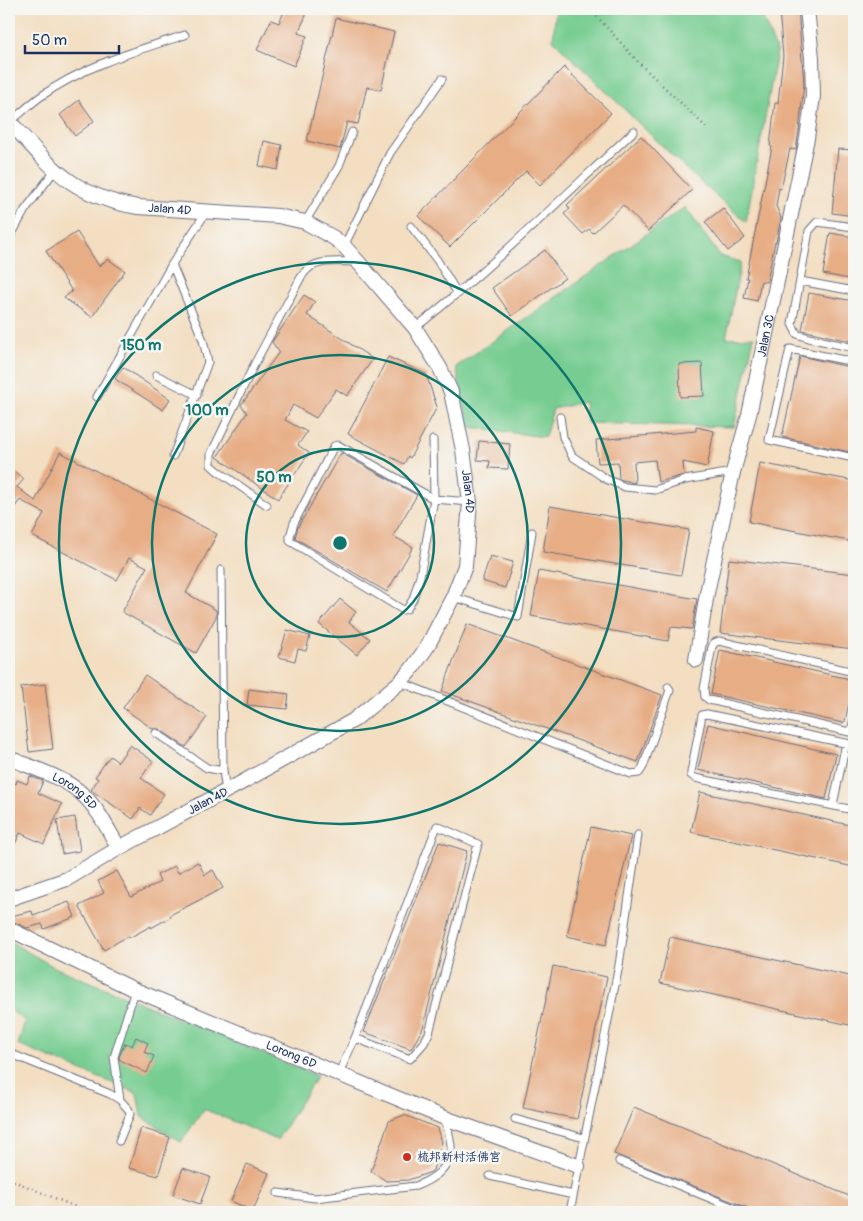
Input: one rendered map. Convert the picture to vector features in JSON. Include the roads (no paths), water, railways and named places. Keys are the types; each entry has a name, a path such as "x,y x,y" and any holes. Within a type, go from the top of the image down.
{"street":[{"name":"Jalan 3C","path":"696,660 707,593 733,472 749,415 808,138 813,96 812,58 807,9"},
{"name":"Jalan 4D","path":"9,899 66,879 119,848 354,720 400,682 427,647 453,597 465,566 470,502 451,392 440,368 415,328 344,246 305,222 278,216 138,207 115,203 94,196 55,170 10,122"},
{"name":"Lorong 5D","path":"9,758 78,790 92,804 119,848"},
{"name":"Lorong 6D","path":"9,929 135,990 340,1073 445,1118 578,1166"}],"lane":[{"path":"10,122 40,97 69,79 120,56 185,35"},
{"path":"344,246 390,153 442,79"},
{"path":"415,328 458,294 634,130"},
{"path":"305,222 338,166 352,132"},
{"path":"9,239 25,210 55,170"},
{"path":"96,397 172,264 207,211"},
{"path":"854,228 818,222 809,231 792,324 797,334 854,348"},
{"path":"411,226 437,260 458,294"},
{"path":"267,505 211,465 211,454 255,363 307,269 315,265 335,262 359,263"},
{"path":"172,264 203,340 208,362 173,456"},
{"path":"800,280 854,291"},
{"path":"854,362 790,349 769,440 854,458"},
{"path":"156,375 197,395"},
{"path":"560,417 563,437 572,456 593,472 625,487 655,490 686,480 733,472"},
{"path":"433,440 434,499 420,576 413,599 407,609 403,610 290,541 294,523 334,446 338,445 434,499 470,502"},
{"path":"453,597 518,617 532,532"},
{"path":"221,570 223,771 226,791"},
{"path":"854,672 719,641 714,643 712,647 704,689 705,697 709,700 853,732 854,719"},
{"path":"400,682 631,774 639,772 643,767 670,690 668,686"},
{"path":"854,745 702,714 691,772 691,775 695,778 854,810"},
{"path":"156,734 207,768 223,771"},
{"path":"833,805 846,743"},
{"path":"340,1073 436,826 478,844 429,1033 424,1043 410,1059 355,1038"},
{"path":"570,1212 619,965 638,835"},
{"path":"120,1100 114,1057 135,990"},
{"path":"9,1054 120,1100 129,1110 130,1114 119,1141"},
{"path":"278,1193 315,1198 416,1186 430,1180 443,1170 451,1150 445,1118"},
{"path":"515,1119 584,1138"},
{"path":"619,1161 744,1212"},
{"path":"490,1176 573,1195"}],"place":[{"name":"梳邦新村活佛宫","path":"407,1157"}]}
